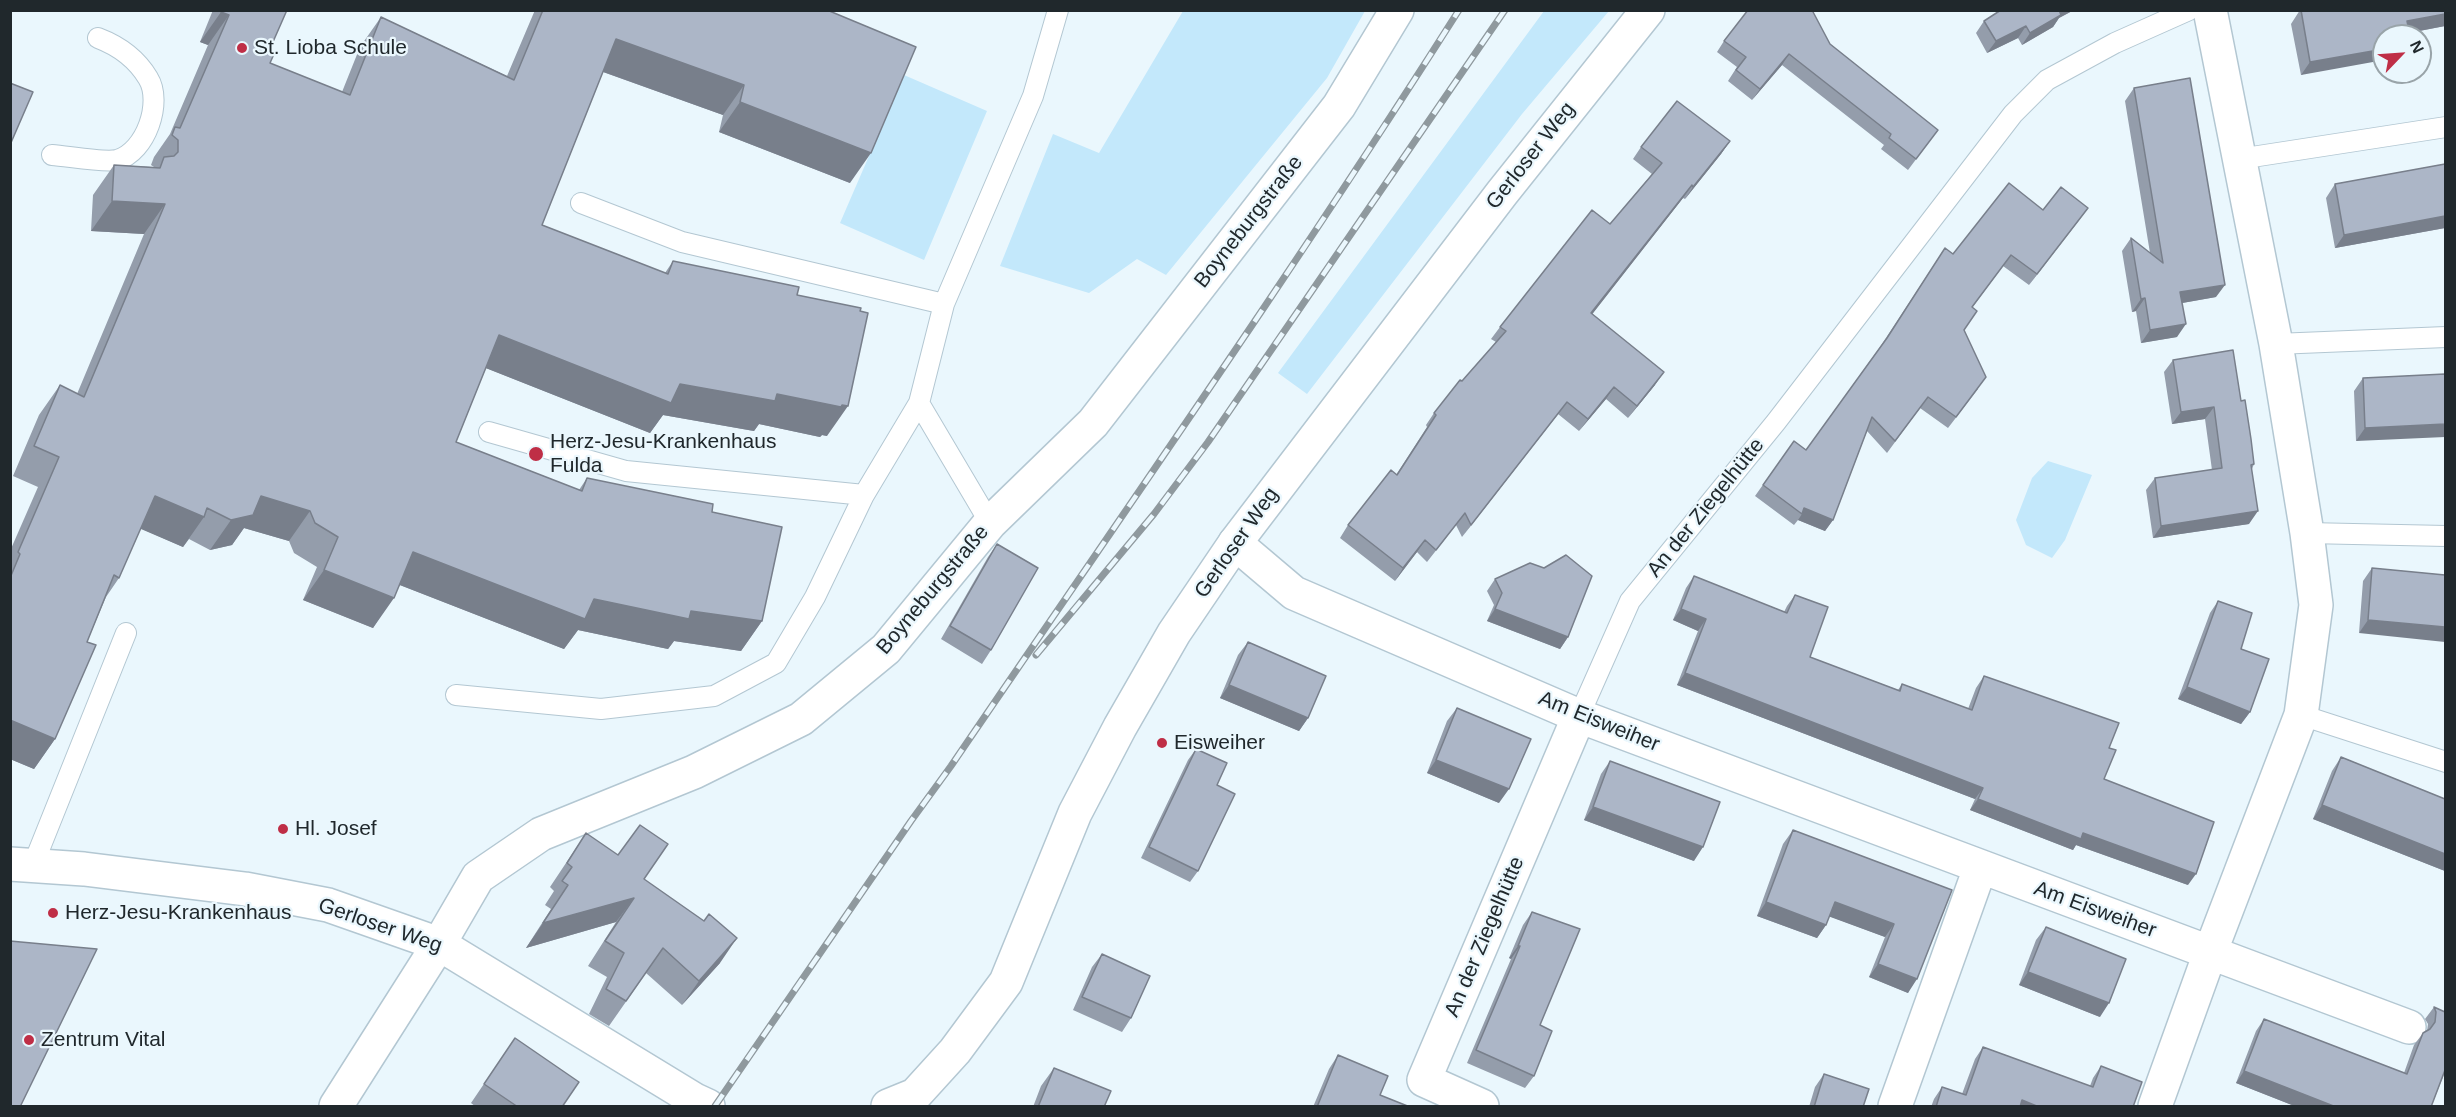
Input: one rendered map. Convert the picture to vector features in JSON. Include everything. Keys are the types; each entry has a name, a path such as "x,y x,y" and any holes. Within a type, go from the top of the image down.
{"street":[{"name":"Boyneburgstraße","path":"336,1107 440,944 478,877 541,834 694,772 801,719 886,649 990,523 1093,423 1339,106 1397,10"},
{"name":"Gerloser Weg","path":"888,1107 915,1095 956,1051 1006,982 1080,804 1120,727 1174,633 1235,543 1502,193 1648,10"},
{"path":"2155,1107 2210,952 2301,715 2316,604 2307,533 2276,344 2210,10"},
{"name":"Am Eisweiher","path":"1235,543 1294,593 1579,716 2409,1027"},
{"name":"An der Ziegelhütte","path":"1482,1107 1424,1080 1579,716"},
{"name":"Gerloser Weg","path":"22,865 84,869 245,889 328,905 440,944 702,1103"},
{"path":"1895,1107 1980,868"}],"lane":[{"path":"456,695 601,709 714,696 776,663 815,597 864,495 919,403 944,304 1034,96 1058,10"},
{"name":"An der Ziegelhütte","path":"1579,716 1630,601 1776,422 2013,114 2047,80 2115,43 2189,10"},
{"path":"98,38 118,46 128,54 148,78 154,96 145,134 136,147 127,155 116,160"},
{"path":"2239,159 2445,127"},
{"path":"52,155 116,160 136,171"},
{"path":"581,203 682,242 944,304"},
{"path":"2276,344 2445,337"},
{"path":"919,403 990,523"},
{"path":"489,432 626,471 864,495"},
{"path":"2307,533 2445,536"},
{"path":"22,865 126,633"},
{"path":"2301,715 2445,762"}],"shaded area":[{"path":"1183,11 1365,11 1327,78 1166,275 1137,259 1089,293 1000,266 1053,134 1099,153"},
{"path":"1544,11 1609,11 1522,114 1307,394 1278,373"},
{"path":"904,75 987,111 924,260 840,223"},
{"path":"2048,461 2092,475 2065,540 2052,558 2026,545 2016,520 2032,478"}],"building":[{"path":"222,10 287,10 269,51 274,54 270,63 350,95 381,17 514,80 543,10 827,10 916,47 871,153 740,102 744,85 616,39 542,225 668,274 673,261 799,287 797,295 861,308 860,311 868,313 848,406 842,405 841,407 777,394 775,401 680,384 671,403 499,335 456,442 582,491 587,478 713,504 712,512 782,527 762,621 691,611 689,619 594,599 585,619 413,552 394,598 324,570 338,537 315,523 310,511 261,496 253,515 231,520 207,508 204,517 155,496 119,578 114,575 87,642 96,645 55,739 10,720 10,578 20,554 18,552 59,457 34,446 60,385 84,397 165,204 112,201 114,165 160,168 164,157 174,156 178,152 178,140 172,135 175,127 180,128 229,15 221,12"},
{"path":"1748,10 1812,10 1830,44 1938,130 1916,159 1889,138 1891,134 1789,54 1760,89 1736,70 1746,57 1724,41"},
{"path":"2001,10 2059,10 2061,15 2030,33 2026,26 1996,41 1984,21"},
{"path":"2301,10 2445,10 2445,14 2407,21 2408,24 2372,24 2372,51 2310,62"},
{"path":"2190,78 2225,285 2180,292 2186,324 2150,330 2145,298 2141,299 2131,238 2163,263 2134,88"},
{"path":"10,83 33,92 10,145"},
{"path":"1677,101 1730,141 1693,187 1692,185 1591,313 1664,372 1637,406 1614,387 1588,419 1567,402 1471,525 1465,513 1436,550 1425,540 1403,568 1348,525 1391,470 1397,475 1436,415 1434,413 1460,380 1462,381 1506,331 1500,327 1592,210 1610,224 1662,163 1641,147"},
{"path":"2445,164 2445,216 2344,235 2335,184"},
{"path":"2009,183 2043,210 2061,187 2088,208 2037,274 2011,255 1972,307 1977,311 1964,330 1986,377 1956,417 1928,397 1895,441 1872,417 1833,520 1804,508 1802,514 1763,485 1794,441 1806,450 1887,338 1945,248 1953,254"},
{"path":"2233,350 2241,401 2245,400 2258,511 2161,526 2155,478 2222,468 2214,407 2181,412 2173,360"},
{"path":"2445,374 2445,424 2365,428 2363,378"},
{"path":"997,544 1038,568 991,650 950,626"},
{"path":"1566,555 1592,576 1568,637 1495,609 1502,593 1495,579 1530,563 1544,568"},
{"path":"2372,568 2445,575 2445,627 2368,620"},
{"path":"1694,576 1787,613 1795,595 1828,607 1810,657 1900,691 1902,684 1972,710 1984,676 2119,723 2109,748 2116,750 2104,779 2214,822 2196,874 2083,833 2081,839 1978,799 1983,788 1685,673 1706,619 1681,609"},
{"path":"2218,601 2252,613 2241,649 2269,659 2250,712 2187,687"},
{"path":"1248,642 1326,676 1308,718 1229,685"},
{"path":"1457,708 1531,739 1509,789 1436,760"},
{"path":"1196,749 1227,763 1217,785 1235,794 1198,871 1149,847"},
{"path":"2341,757 2445,799 2445,854 2322,805"},
{"path":"1610,761 1720,802 1703,847 1593,807"},
{"path":"640,825 668,844 644,879 704,921 709,914 737,938 699,981 663,948 626,1001 606,989 624,953 605,941 634,898 543,923 568,885 562,881 572,867 567,863 586,833 618,855"},
{"path":"1793,830 1952,890 1917,979 1878,964 1894,924 1835,902 1826,925 1766,902"},
{"path":"1532,912 1580,929 1540,1025 1552,1031 1534,1076 1476,1050"},
{"path":"2046,927 2126,959 2109,1003 2028,972"},
{"name":"Zentrum Vital","path":"10,941 97,949 20,1107 10,1107"},
{"path":"1102,954 1150,976 1131,1018 1082,997"},
{"path":"2434,1007 2445,1012 2445,1070 2431,1107 2336,1107 2244,1071 2264,1019 2407,1074 2423,1033 2435,1022"},
{"path":"515,1038 579,1082 562,1107 518,1107 484,1084"},
{"path":"1983,1047 2093,1087 2101,1066 2142,1082 2133,1107 2039,1107 2022,1100 2020,1107 1936,1107 1942,1087 1966,1095"},
{"path":"1338,1055 1388,1076 1380,1095 1410,1107 1317,1107"},
{"path":"1054,1068 1111,1091 1104,1107 1038,1107"},
{"path":"1824,1074 1869,1089 1863,1107 1814,1107"}],"railway":[{"path":"715,1106 1208,390 1335,201 1459,10"},
{"path":"1036,655 1154,514 1208,442 1505,10"}],"place":[{"name":"St. Lioba Schule","path":"242,48"},
{"name":"Herz-Jesu-Krankenhaus Fulda","path":"536,454"},
{"name":"Eisweiher","path":"1162,743"},
{"name":"Hl. Josef","path":"283,829"},
{"name":"Herz-Jesu-Krankenhaus","path":"53,913"},
{"name":"Zentrum Vital","path":"29,1040"}]}
